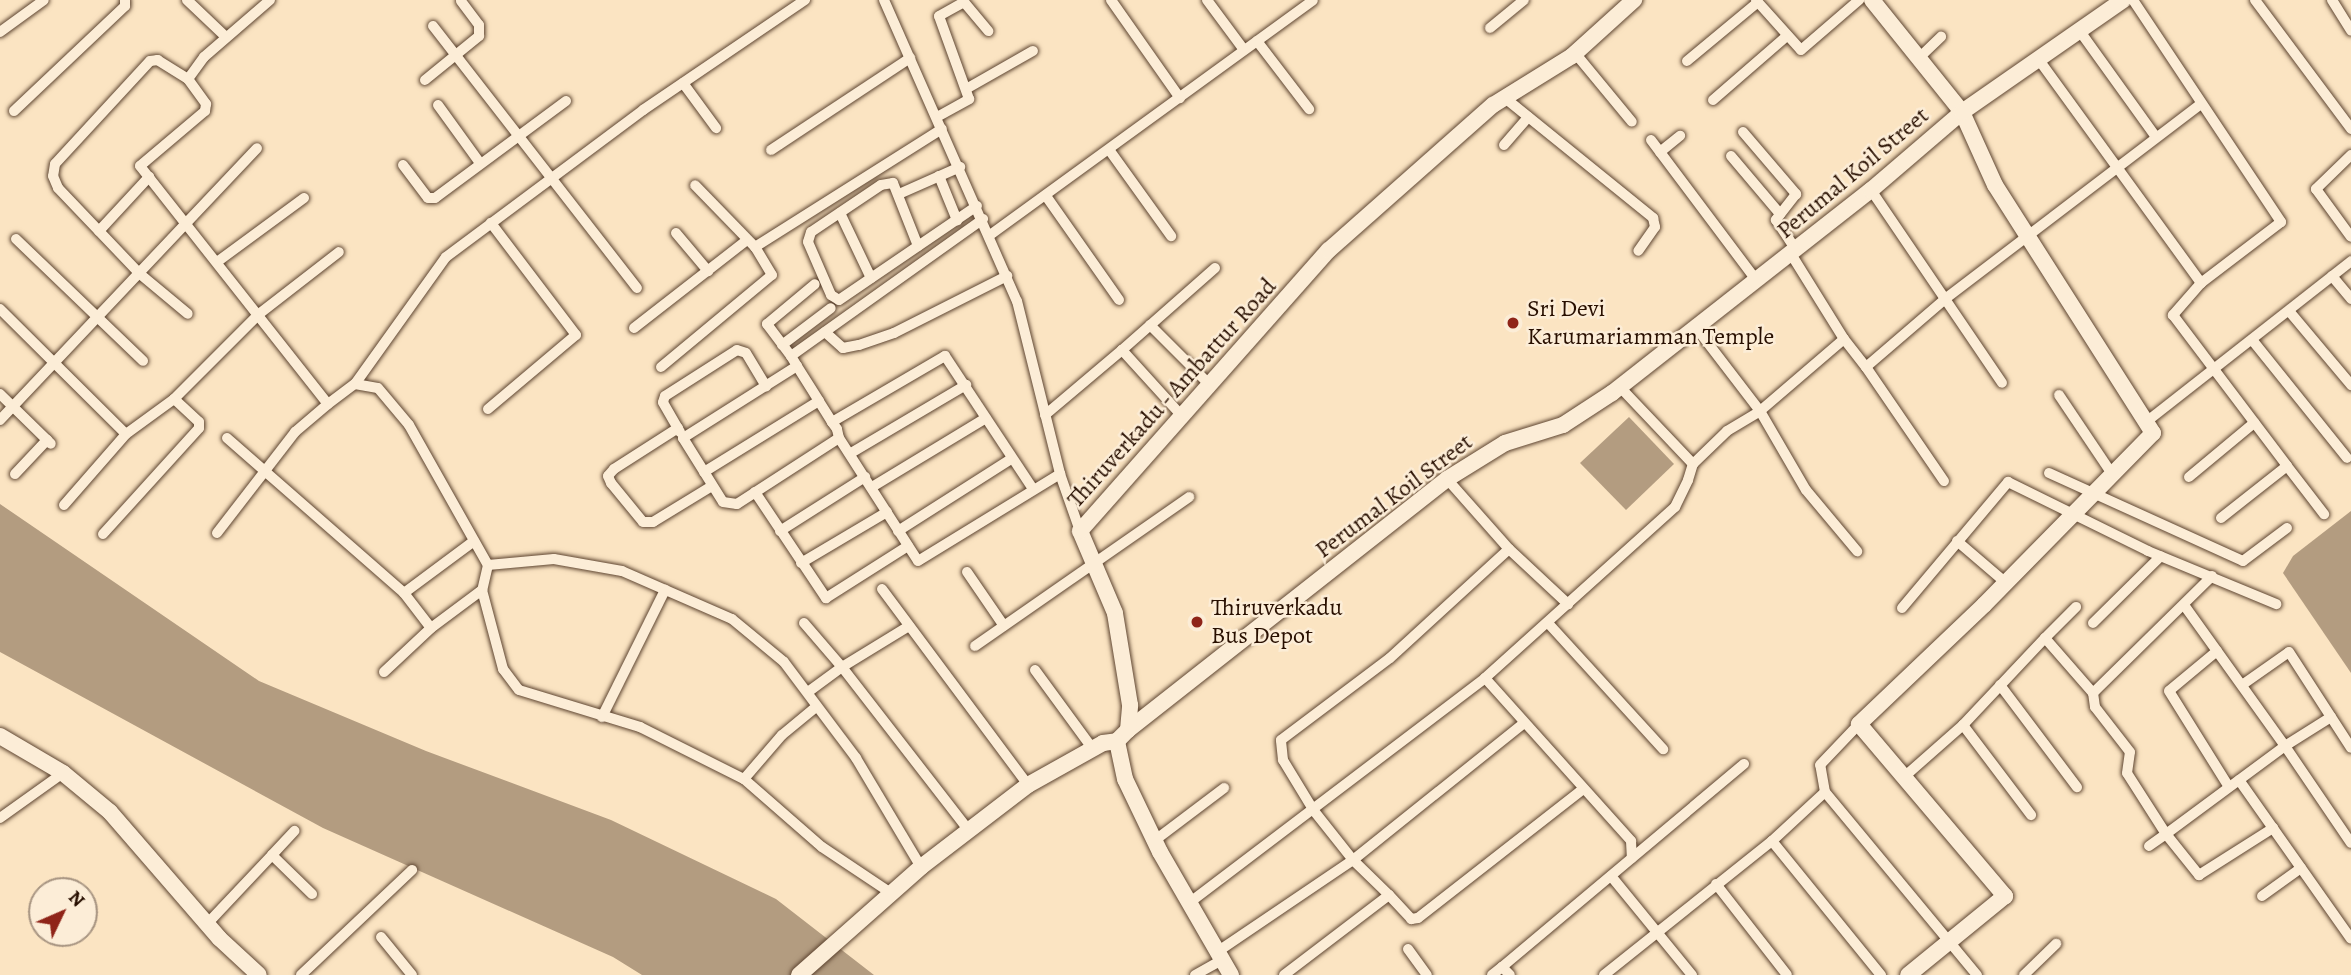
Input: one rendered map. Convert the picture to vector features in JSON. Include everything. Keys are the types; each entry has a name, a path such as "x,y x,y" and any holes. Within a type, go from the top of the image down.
{"street":[{"path":"0,32 44,0"},
{"path":"14,111 125,6 125,0"},
{"path":"187,0 225,37"},
{"path":"188,79 225,37 270,0"},
{"path":"218,533 295,432 355,384 446,257 683,83 804,0"},
{"path":"884,0 1007,276 1060,474 1080,531"},
{"path":"1111,0 1180,98"},
{"path":"1207,0 1244,50"},
{"path":"990,235 1110,151 1313,0"},
{"path":"1490,28 1524,0"},
{"name":"Thiruverkadu - Ambattur Road","path":"1231,975 1131,796 1123,736 1130,705 1115,613 1080,531 1329,250 1505,98 1576,54 1634,0"},
{"path":"1687,61 1757,1 1787,36 1804,49 1859,0"},
{"path":"2133,0 2281,222 2201,283 2173,317 2324,514"},
{"path":"2255,0 2351,128"},
{"path":"2332,0 2351,31"},
{"path":"425,80 481,31 461,1"},
{"path":"937,117 967,104 966,89 939,17 964,2 988,31"},
{"path":"1876,2 1921,56 1962,112 1995,185 2153,433 2006,583 1820,765 1825,792 1977,975"},
{"path":"1962,112 2039,60 2114,2"},
{"path":"433,26 637,288"},
{"path":"2079,30 2156,137"},
{"path":"1713,100 1787,36"},
{"path":"1921,56 1941,37"},
{"path":"1257,41 1309,109"},
{"path":"966,89 1033,51"},
{"path":"1576,54 1632,122"},
{"path":"771,150 910,58"},
{"path":"188,314 140,274 58,188 53,176 55,164 150,61 158,60 188,79 207,107 141,166 328,404"},
{"path":"2039,60 2201,283"},
{"path":"683,83 716,128"},
{"path":"1505,98 1653,218 1655,227 1638,251"},
{"path":"403,165 431,199 565,102"},
{"path":"1866,367 1945,299 2201,104"},
{"path":"438,105 480,163"},
{"name":"Perumal Koil Street","path":"1123,736 1447,479 1505,443 1563,425 1620,387 1794,252 1962,112"},
{"path":"1504,145 1528,117"},
{"path":"634,328 708,271 942,129"},
{"path":"1743,132 1796,194 1776,223 1844,339 1944,481"},
{"path":"1660,152 1679,136"},
{"path":"1651,140 1757,281"},
{"path":"0,420 257,148"},
{"path":"1110,151 1171,236"},
{"path":"2351,155 2316,189 2351,237"},
{"path":"1731,156 1780,214"},
{"path":"899,194 960,167"},
{"path":"939,176 957,220"},
{"path":"99,230 149,177"},
{"path":"918,246 893,183 887,183 811,232 808,242 831,295 839,300 977,206"},
{"path":"661,367 768,280 770,271 751,244 695,185"},
{"path":"1871,190 2002,383"},
{"path":"1046,196 1119,300"},
{"path":"217,262 304,198"},
{"path":"840,213 872,278"},
{"path":"712,486 653,522 643,522 608,476 614,469 766,386 825,332 983,219"},
{"path":"488,409 576,335 491,223"},
{"path":"676,233 708,271"},
{"path":"16,239 143,361"},
{"path":"65,505 126,434 174,399 259,314 339,252"},
{"path":"2146,422 2253,341 2351,261"},
{"path":"1045,415 1215,268"},
{"path":"825,332 843,348 859,345 894,334 1007,276"},
{"path":"2332,276 2351,299"},
{"path":"815,284 769,319 767,324 794,361 839,438 918,561 1060,474"},
{"path":"782,345 831,308"},
{"path":"0,309 126,434"},
{"path":"2289,311 2351,385"},
{"path":"1150,325 1209,384"},
{"path":"1697,329 1760,411 1805,489 1857,551"},
{"path":"1189,903 1314,811 1485,678 1675,507 1693,464 1727,431 1760,411 1844,339"},
{"path":"2253,341 2347,458"},
{"path":"766,386 746,353 737,350 665,396 663,402 712,486 731,505 839,438"},
{"path":"1122,350 1181,415"},
{"path":"832,422 945,356 1033,489"},
{"path":"355,384 378,388 409,425 488,565 482,590 503,669 519,690 640,727 744,779 822,847 891,893"},
{"path":"851,453 966,385"},
{"path":"1620,387 1693,464"},
{"path":"0,394 49,442 15,474"},
{"path":"2059,395 2112,474"},
{"path":"103,534 199,428 174,399"},
{"path":"704,472 819,401"},
{"path":"872,487 986,418"},
{"path":"2189,477 2254,423"},
{"path":"227,438 328,531 404,593 431,628"},
{"path":"898,531 1011,459"},
{"path":"2221,518 2287,466"},
{"path":"2049,473 2092,495 2243,561 2287,528"},
{"path":"780,531 865,477"},
{"path":"1447,479 1509,549 1568,604"},
{"path":"1902,608 2008,482 2161,556 2276,604"},
{"path":"755,492 826,598 908,546"},
{"path":"975,646 1189,497"},
{"path":"801,563 887,512"},
{"path":"404,593 474,541"},
{"path":"1957,541 2006,583"},
{"path":"1509,549 1390,658 1281,740 1283,760 1314,811 1353,860 1411,919 1418,918 1582,790"},
{"path":"2093,623 2161,556"},
{"path":"488,565 554,559 622,571 732,619 783,662 808,692 856,758 921,867"},
{"path":"967,572 1004,626"},
{"path":"2093,693 2212,576"},
{"path":"882,589 1028,785"},
{"path":"384,672 431,628 482,590"},
{"path":"603,717 665,590"},
{"path":"2184,605 2351,842"},
{"path":"1905,777 1963,725 2076,607"},
{"path":"1548,623 1663,749"},
{"path":"804,624 842,667 970,832"},
{"path":"808,692 842,667 909,626"},
{"path":"2045,638 2093,693 2095,706 2130,752 2127,774 2166,834 2199,875 2273,828"},
{"path":"2217,651 2169,691 2229,787"},
{"path":"2242,685 2289,652 2351,748"},
{"path":"1035,670 1092,748"},
{"path":"1485,678 1582,790 1631,841 1632,858"},
{"path":"2000,685 2077,787"},
{"path":"744,779 782,735 817,706"},
{"path":"2149,846 2285,746 2331,717"},
{"path":"1195,975 1353,860 1524,723"},
{"path":"1859,724 2005,896 1908,975"},
{"path":"1963,725 2031,815"},
{"path":"0,736 63,773 110,812 207,925 259,975"},
{"path":"799,975 921,867 1028,785 1092,748 1123,736"},
{"path":"1492,975 1506,971 1611,876 1744,764"},
{"path":"0,818 63,773"},
{"path":"2239,780 2351,939"},
{"path":"1154,841 1224,788"},
{"path":"1604,975 1772,841 1825,792"},
{"path":"207,925 294,831"},
{"path":"1772,841 1881,975"},
{"path":"272,855 312,894"},
{"path":"2262,896 2301,868"},
{"path":"302,975 412,870"},
{"path":"1611,876 1692,975"},
{"path":"1716,884 1787,975"},
{"path":"1284,975 1389,895"},
{"path":"381,937 412,975"},
{"path":"2024,975 2056,944"},
{"path":"1408,949 1427,975"}],"shaded area":[{"path":"1629,417 1674,464 1626,510 1580,463"},
{"path":"0,504 259,681 426,751 611,820 776,899 874,975 642,975 613,957 323,828 0,652"},
{"path":"2351,511 2351,673 2283,573 2293,556"}],"place":[{"name":"Sri Devi Karumariamman Temple","path":"1513,323"},
{"name":"Thiruverkadu Bus Depot","path":"1197,622"}]}
